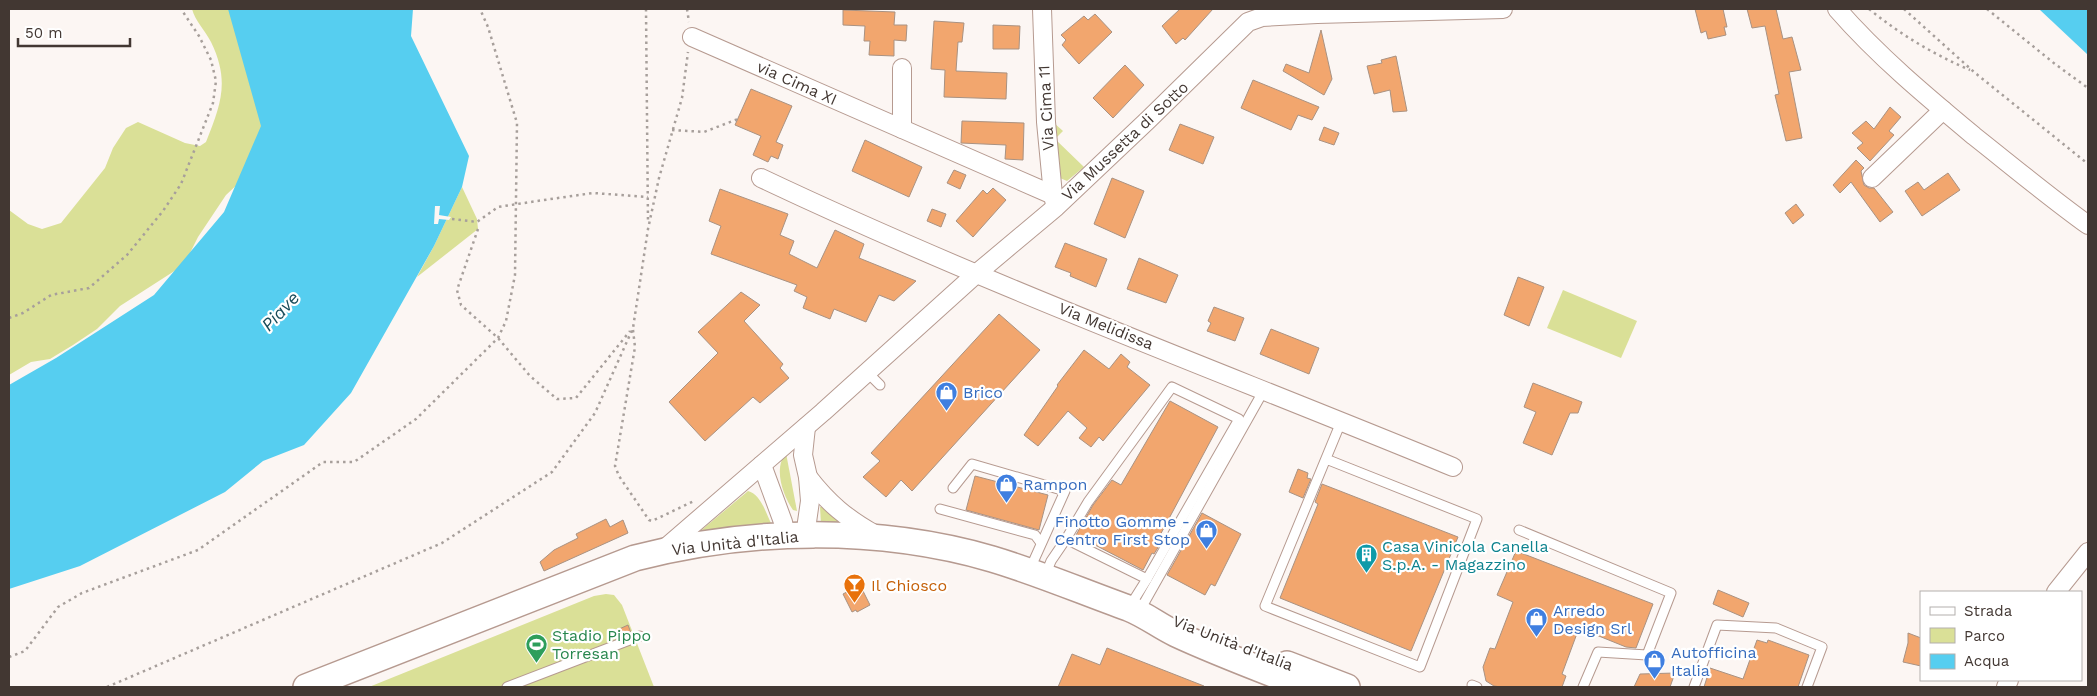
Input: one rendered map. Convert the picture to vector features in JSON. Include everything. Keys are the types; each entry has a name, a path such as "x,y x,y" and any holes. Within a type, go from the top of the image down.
{"main road":[{"name":"Via Unità d'Italia","path":"306,687 614,564 663,550 736,540 796,536 856,537 959,551 1037,574 1138,612 1163,617 1324,684"},
{"name":"Via Unità d'Italia","path":"1138,612 1159,626 1213,651 1324,684"}],"street":[{"name":"Via Cima 11","path":"1042,9 1046,122 1054,201"},
{"name":"Via Mussetta di Sotto","path":"663,550 867,372 1054,201 1148,120 1248,22 1262,17 1317,14 1503,9"},
{"path":"1837,9 1871,45 1943,110 2046,195 2088,225"},
{"name":"via Cima XI","path":"692,37 902,129 1054,201"},
{"path":"902,68 902,129"},
{"path":"1872,178 1943,110"},
{"name":"Via Melidissa","path":"761,178 976,274 1453,467"},
{"path":"762,465 783,522 796,536 810,501 808,477 803,454 806,426"},
{"path":"808,477 826,500 853,522 885,540"},
{"path":"2057,591 2088,552"},
{"path":"1213,651 1225,660 1271,682 1277,687"}],"lane":[{"path":"867,372 880,385"},
{"path":"1037,574 1051,561 1088,502 1172,387 1239,419 1147,579 1138,612"},
{"path":"1138,612 1264,390"},
{"path":"1326,459 1477,519 1420,667 1265,606 1341,422"},
{"path":"953,488 972,464 1065,491 1041,543 1037,574"},
{"path":"940,509 1035,535 1041,543"},
{"path":"1519,530 1671,592 1647,655 1598,652 1583,687"},
{"path":"1066,539 1147,579"},
{"path":"1694,687 1718,625 1776,628 1822,647 1807,687"},
{"path":"507,687 640,636"}],"path":[{"path":"9,318 23,313 52,296 89,288 127,255 163,211 180,184 213,103 216,81 211,60 199,36 181,9"},
{"path":"9,656 25,651 58,607 82,593 198,550 323,462 354,462 416,419 498,338 506,321 515,275 516,123 488,27 480,9"},
{"path":"646,9 648,229"},
{"path":"1870,9 1892,28 1919,46 1974,72"},
{"path":"1904,9 1974,72 2088,164"},
{"path":"1986,9 2054,64 2088,88"},
{"path":"692,37 685,67 682,98 672,130 648,229 633,328 635,347 615,466 624,484 649,520 652,521 697,499"},
{"path":"672,130 704,132 738,119"},
{"path":"452,219 477,222 498,207 593,193 648,197"},
{"path":"478,229 457,290 461,305 498,338 530,376 557,398 576,398 633,328"},
{"path":"107,687 442,543 552,472 595,413 633,328"}],"green space":[{"path":"192,9 242,9 271,107 241,181 226,195 198,237 189,255 176,270 120,306 97,329 73,345 50,359 31,362 9,375 9,210 28,224 42,229 61,223 105,168 113,148 126,128 138,122 185,143 200,146 206,142 216,116 222,81 217,56 211,42 195,18"},
{"path":"1054,123 1063,131 1055,139 1084,167 1067,181 1060,178 1058,172 1055,151"},
{"path":"462,187 477,219 478,229 417,277 434,246"},
{"path":"1563,290 1637,321 1621,358 1547,328"},
{"path":"786,453 797,511 793,510 789,504 781,482 780,466"},
{"path":"748,491 760,500 772,525 735,527 698,533"},
{"path":"820,507 822,507 842,523 821,524"},
{"name":"Stadio Pippo Torresan","path":"614,595 622,605 654,687 369,687 594,596"}],"water":[{"name":"Piave","path":"228,9 413,9 411,36 469,156 462,187 434,246 351,393 304,445 263,461 225,492 80,566 9,589 9,385 56,358 154,295 224,212 261,126"},
{"path":"2039,9 2088,9 2088,55"}],"pier":[{"path":"435,206 440,206 439,215 451,217 449,220 439,219 438,224 434,224"}],"building":[{"path":"1180,9 1213,9 1185,40 1183,38 1176,44 1162,26"},
{"path":"1695,9 1723,9 1727,27 1724,27 1726,35 1708,39 1706,31 1701,33"},
{"path":"1747,9 1776,9 1783,39 1792,37 1801,70 1789,72 1802,138 1786,141 1775,95 1779,94 1765,26 1752,28"},
{"path":"843,10 895,12 894,25 907,25 906,41 894,40 894,56 869,55 870,41 864,41 865,26 843,25"},
{"path":"1095,14 1112,32 1079,64 1062,45 1066,40 1061,35 1084,16 1088,20"},
{"path":"934,21 964,23 962,42 958,42 956,71 1007,73 1006,99 944,97 945,70 931,69"},
{"path":"993,25 1020,26 1019,49 993,49"},
{"path":"1321,30 1332,79 1324,95 1283,71 1286,64 1309,73"},
{"path":"1396,56 1407,111 1393,112 1390,90 1374,94 1367,66 1382,63 1381,60"},
{"path":"1125,65 1144,85 1113,118 1093,98"},
{"path":"1253,80 1319,107 1312,120 1298,115 1291,130 1241,108"},
{"path":"751,89 792,106 776,142 783,145 778,159 771,156 768,162 753,155 761,136 735,125"},
{"path":"1890,107 1901,117 1889,131 1894,135 1870,161 1857,148 1863,143 1852,133 1866,121 1874,129"},
{"path":"962,121 1024,123 1023,160 1005,159 1006,145 961,143"},
{"path":"1180,124 1214,137 1203,164 1169,150"},
{"path":"1324,127 1339,133 1334,145 1319,140"},
{"path":"865,140 922,167 909,197 852,171"},
{"path":"1856,160 1864,168 1861,171 1864,185 1874,188 1893,212 1880,222 1851,182 1840,193 1833,185"},
{"path":"954,170 966,175 960,189 947,183"},
{"path":"1948,173 1960,190 1922,216 1905,191 1918,182 1924,190"},
{"path":"1112,178 1144,191 1125,238 1094,224"},
{"path":"993,188 1006,200 973,237 956,221 983,190 987,194"},
{"path":"720,189 788,214 780,235 794,241 789,254 817,268 835,230 864,244 859,258 916,281 894,301 879,295 866,322 834,309 830,319 803,308 807,297 794,291 797,285 711,254 721,226 709,221"},
{"path":"1796,204 1804,215 1793,224 1785,213"},
{"path":"932,209 946,214 941,227 927,221"},
{"path":"1065,243 1107,259 1096,287 1070,276 1071,273 1055,267"},
{"path":"1139,258 1178,275 1166,303 1127,289"},
{"path":"1518,277 1544,287 1529,326 1504,315"},
{"path":"741,292 760,305 744,321 783,364 780,368 789,378 760,403 753,397 705,441 669,402 718,353 698,332"},
{"path":"1214,307 1244,318 1235,341 1207,331 1211,323 1208,321"},
{"name":"Brico","path":"999,314 1040,350 912,491 901,480 886,497 863,477 880,461 871,453"},
{"path":"1271,329 1319,348 1309,374 1260,354"},
{"path":"1084,350 1109,369 1121,354 1130,362 1127,367 1150,385 1103,441 1099,437 1091,447 1079,438 1087,428 1068,411 1038,446 1024,435 1057,385"},
{"path":"1533,383 1582,402 1578,413 1570,413 1552,455 1523,443 1536,412 1524,407"},
{"path":"1170,401 1218,427 1158,539 1162,541 1154,554 1152,553 1143,570 1076,535 1093,505 1112,480 1121,485"},
{"path":"1298,469 1308,473 1307,478 1311,479 1303,498 1289,492"},
{"name":"Rampon","path":"975,476 1048,495 1039,530 966,510"},
{"name":"Casa Vinicola Canella S.p.A. - Magazzino","path":"1322,484 1458,537 1411,651 1280,598 1318,504 1315,502"},
{"name":"Finotto Gomme - Centro First Stop","path":"1202,513 1241,534 1215,586 1211,584 1205,595 1167,575"},
{"path":"606,519 610,527 623,520 628,533 544,571 540,562 554,550 578,538 576,534"},
{"path":"1516,551 1653,604 1636,648 1626,647 1579,628 1562,674 1566,676 1562,687 1501,687 1494,686 1486,681 1483,667 1490,648 1495,649 1513,602 1497,595"},
{"path":"860,585 870,605 857,612 856,610 852,612 843,594"},
{"path":"1718,590 1749,603 1743,617 1713,604"},
{"path":"628,625 631,633 619,637 617,630"},
{"path":"1908,633 1920,638 1920,666 1903,662 1908,643"},
{"path":"1757,640 1767,643 1768,640 1809,655 1798,687 1704,687 1710,668 1743,679"},
{"path":"1107,648 1204,687 1058,687 1072,654 1100,665"},
{"name":"Autofficina Italia","path":"1675,673 1670,687 1634,687 1640,674"}],"place":[{"name":"Brico","path":"947,411"},
{"name":"Rampon","path":"1007,503"},
{"name":"Finotto Gomme - Centro First Stop","path":"1206,549"},
{"name":"Casa Vinicola Canella S.p.A. - Magazzino","path":"1366,574"},
{"name":"Il Chiosco","path":"855,604"},
{"name":"Arredo Design Srl","path":"1537,638"},
{"name":"Stadio Pippo Torresan","path":"536,663"},
{"name":"Autofficina Italia","path":"1655,680"}]}
